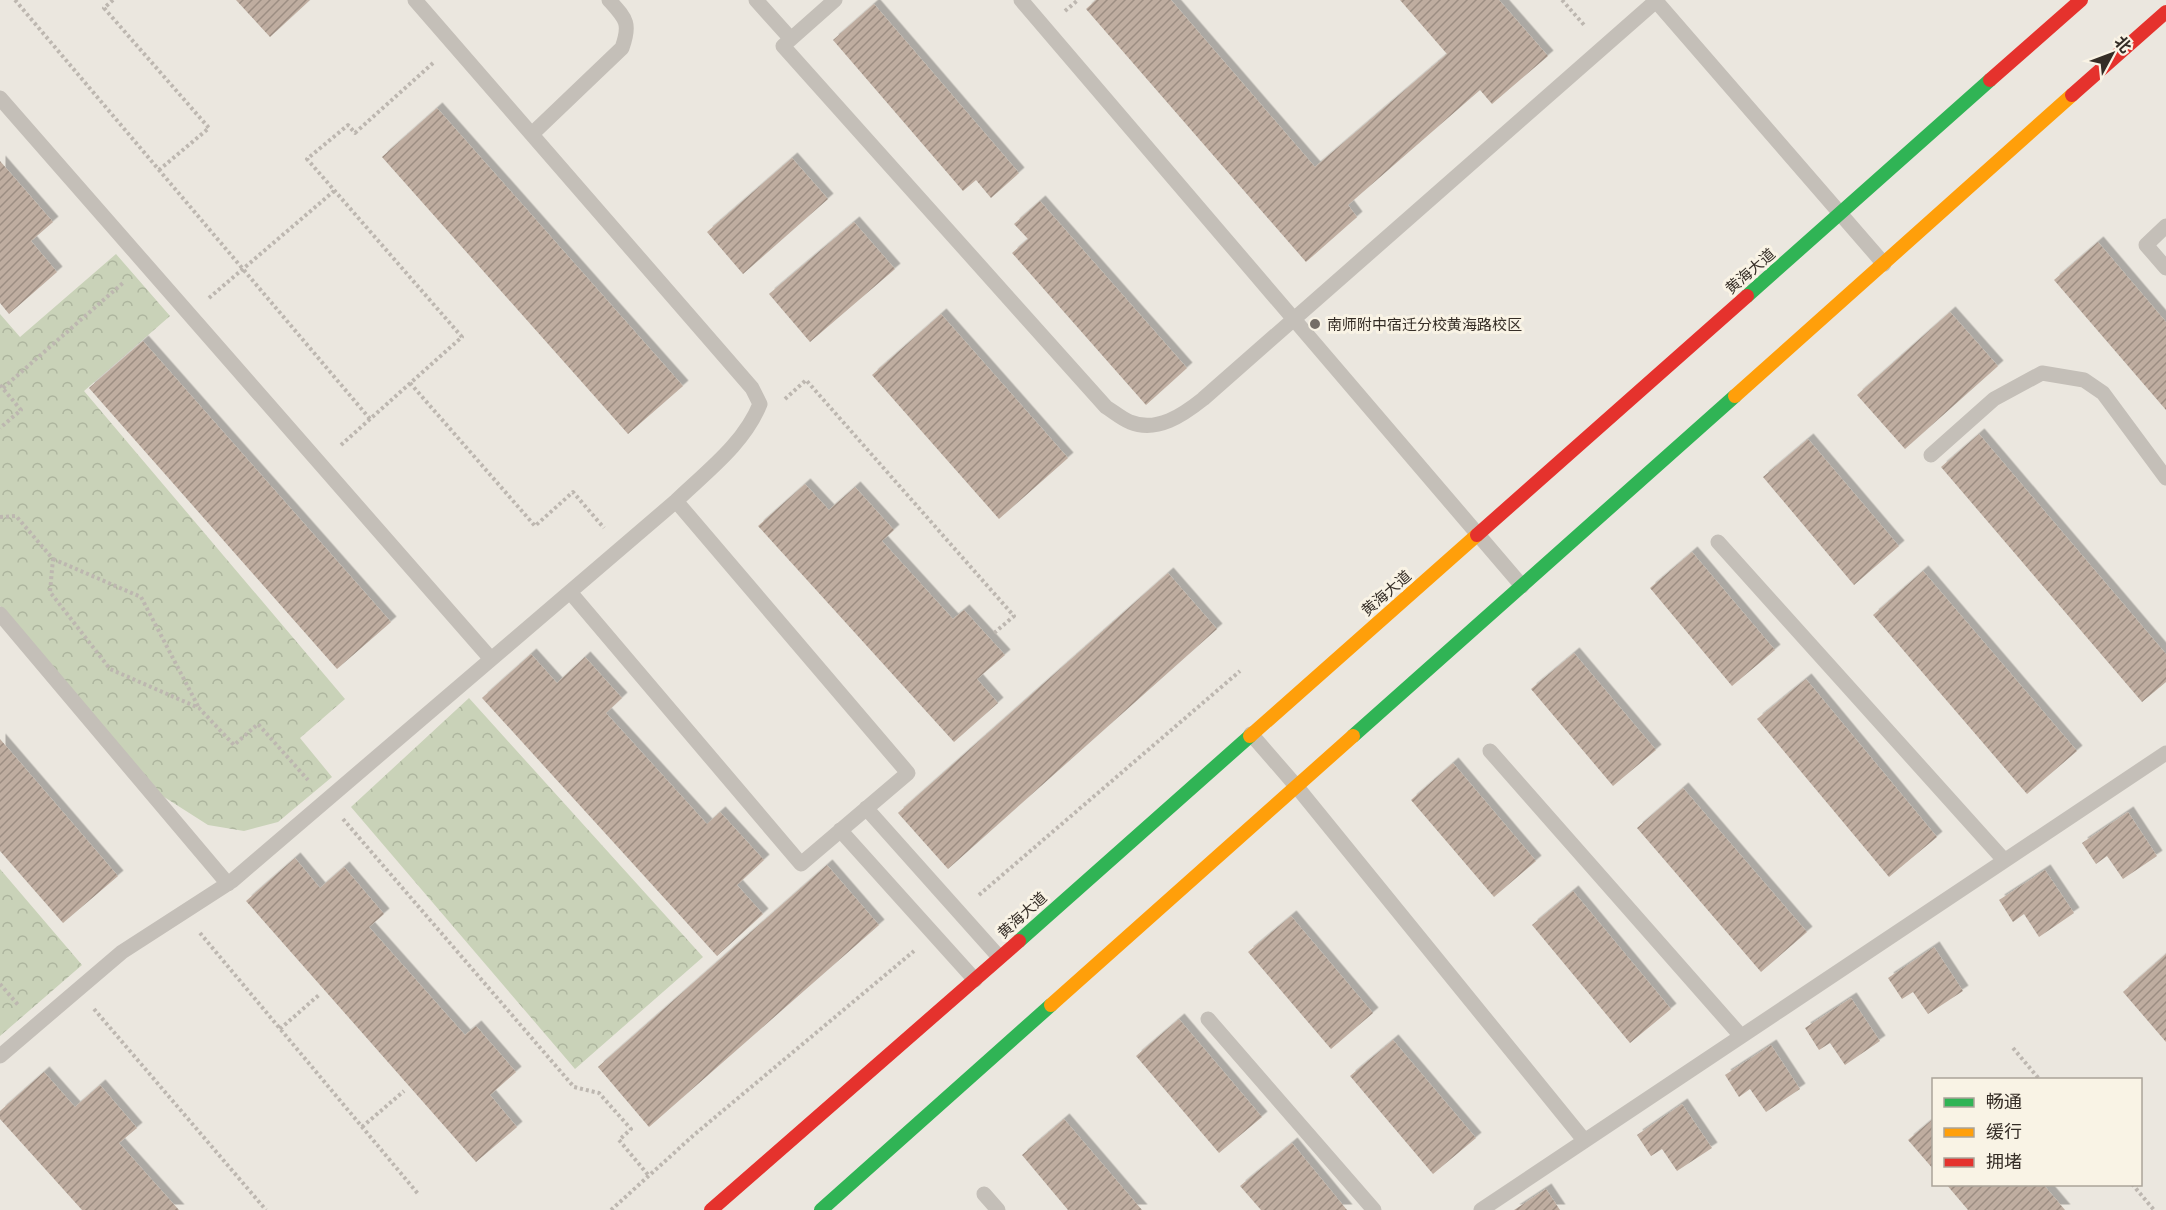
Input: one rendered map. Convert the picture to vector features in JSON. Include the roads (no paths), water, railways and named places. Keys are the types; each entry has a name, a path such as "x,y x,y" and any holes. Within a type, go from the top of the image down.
{"street":[{"name":"黄海大道","path":"711,1210 975,980 2081,0"},
{"path":"821,1210 2166,12"}],"lane":[{"path":"0,1056 122,952 228,884 622,548 676,501 742,437 753,421 760,404 752,388 416,0"},
{"path":"532,134 622,48 628,32 625,18 609,0"},
{"path":"756,0 790,39"},
{"path":"835,0 783,46 1106,407 1129,422 1148,427 1172,420 1187,412 1657,1 1884,264"},
{"path":"1021,0 1522,586"},
{"path":"0,98 491,659"},
{"path":"2166,226 2146,245 2166,268"},
{"path":"1931,454 1994,399 2042,373 2084,380 2103,393 2166,478"},
{"path":"570,592 801,864 908,773 676,501"},
{"path":"1718,542 2004,860"},
{"path":"0,614 228,884"},
{"path":"1251,734 1297,787 1584,1140"},
{"path":"1490,751 1741,1036"},
{"path":"1481,1210 2166,753"},
{"path":"866,808 999,957"},
{"path":"840,830 975,980"},
{"path":"1208,1019 1374,1210"},
{"path":"984,1194 998,1210"}],"place":[{"name":"南师附中宿迁分校黄海路校区","path":"1315,324"}]}
